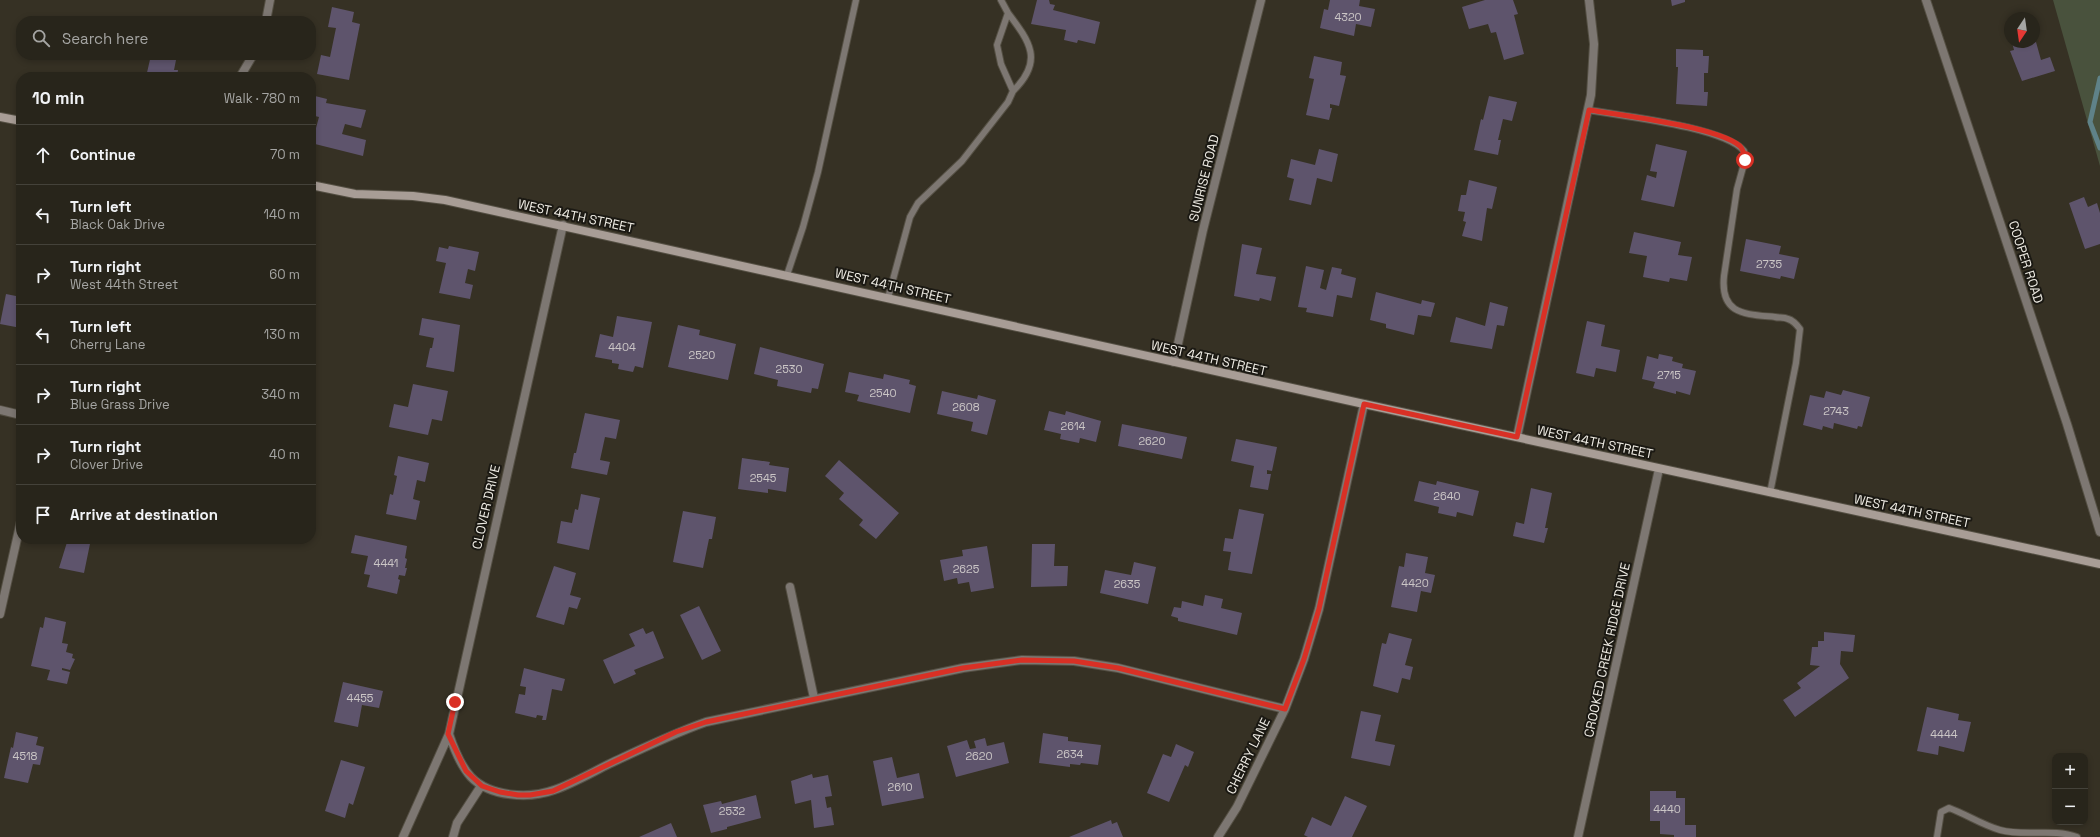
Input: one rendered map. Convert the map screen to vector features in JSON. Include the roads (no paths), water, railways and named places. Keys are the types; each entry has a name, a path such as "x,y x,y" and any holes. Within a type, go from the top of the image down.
{"street":[{"path":"267,16 270,0"},
{"name":"SUNRISE ROAD","path":"1174,362 1203,230 1261,0"},
{"path":"1517,437 1589,110 1594,59 1593,28 1589,0"},
{"name":"COOPER ROAD","path":"1926,0 2066,424 2100,532"},
{"path":"243,72 250,60"},
{"path":"0,116 16,120"},
{"name":"WEST 44TH STREET","path":"316,186 355,194 413,196 445,200 563,225 1364,404 2100,564"},
{"name":"CLOVER DRIVE","path":"403,837 448,734 563,225"},
{"name":"CHERRY LANE","path":"1218,837 1237,807 1285,709 1304,659 1319,609 1364,404"},
{"path":"0,410 16,414"},
{"name":"CROOKED CREEK RIDGE DRIVE","path":"1578,837 1659,469"},
{"path":"0,614 16,543"},
{"path":"790,586 814,698"},
{"path":"448,734 466,771 482,786 500,792 530,795 553,791 676,732 734,715 992,662 1052,659 1118,668 1285,709"},
{"path":"453,837 457,823 470,801 482,786"}],"lane":[{"path":"787,275 804,227 818,172 856,0"},
{"path":"888,298 910,217 915,207 962,161 1003,108 1013,91 1022,82 1031,63 1032,49 1001,0"},
{"path":"1008,13 997,45 1001,64 1013,91"},
{"path":"1589,110 1699,130 1732,141 1744,151 1745,160 1737,189 1724,276 1723,286 1726,300 1731,307 1740,312 1788,319 1800,329 1796,363 1770,493"},
{"path":"1937,837 1941,812 1948,808 2000,830 2025,832 2064,832 2077,837"}],"waterway":[{"path":"2100,78 2090,122 2100,148"}]}
